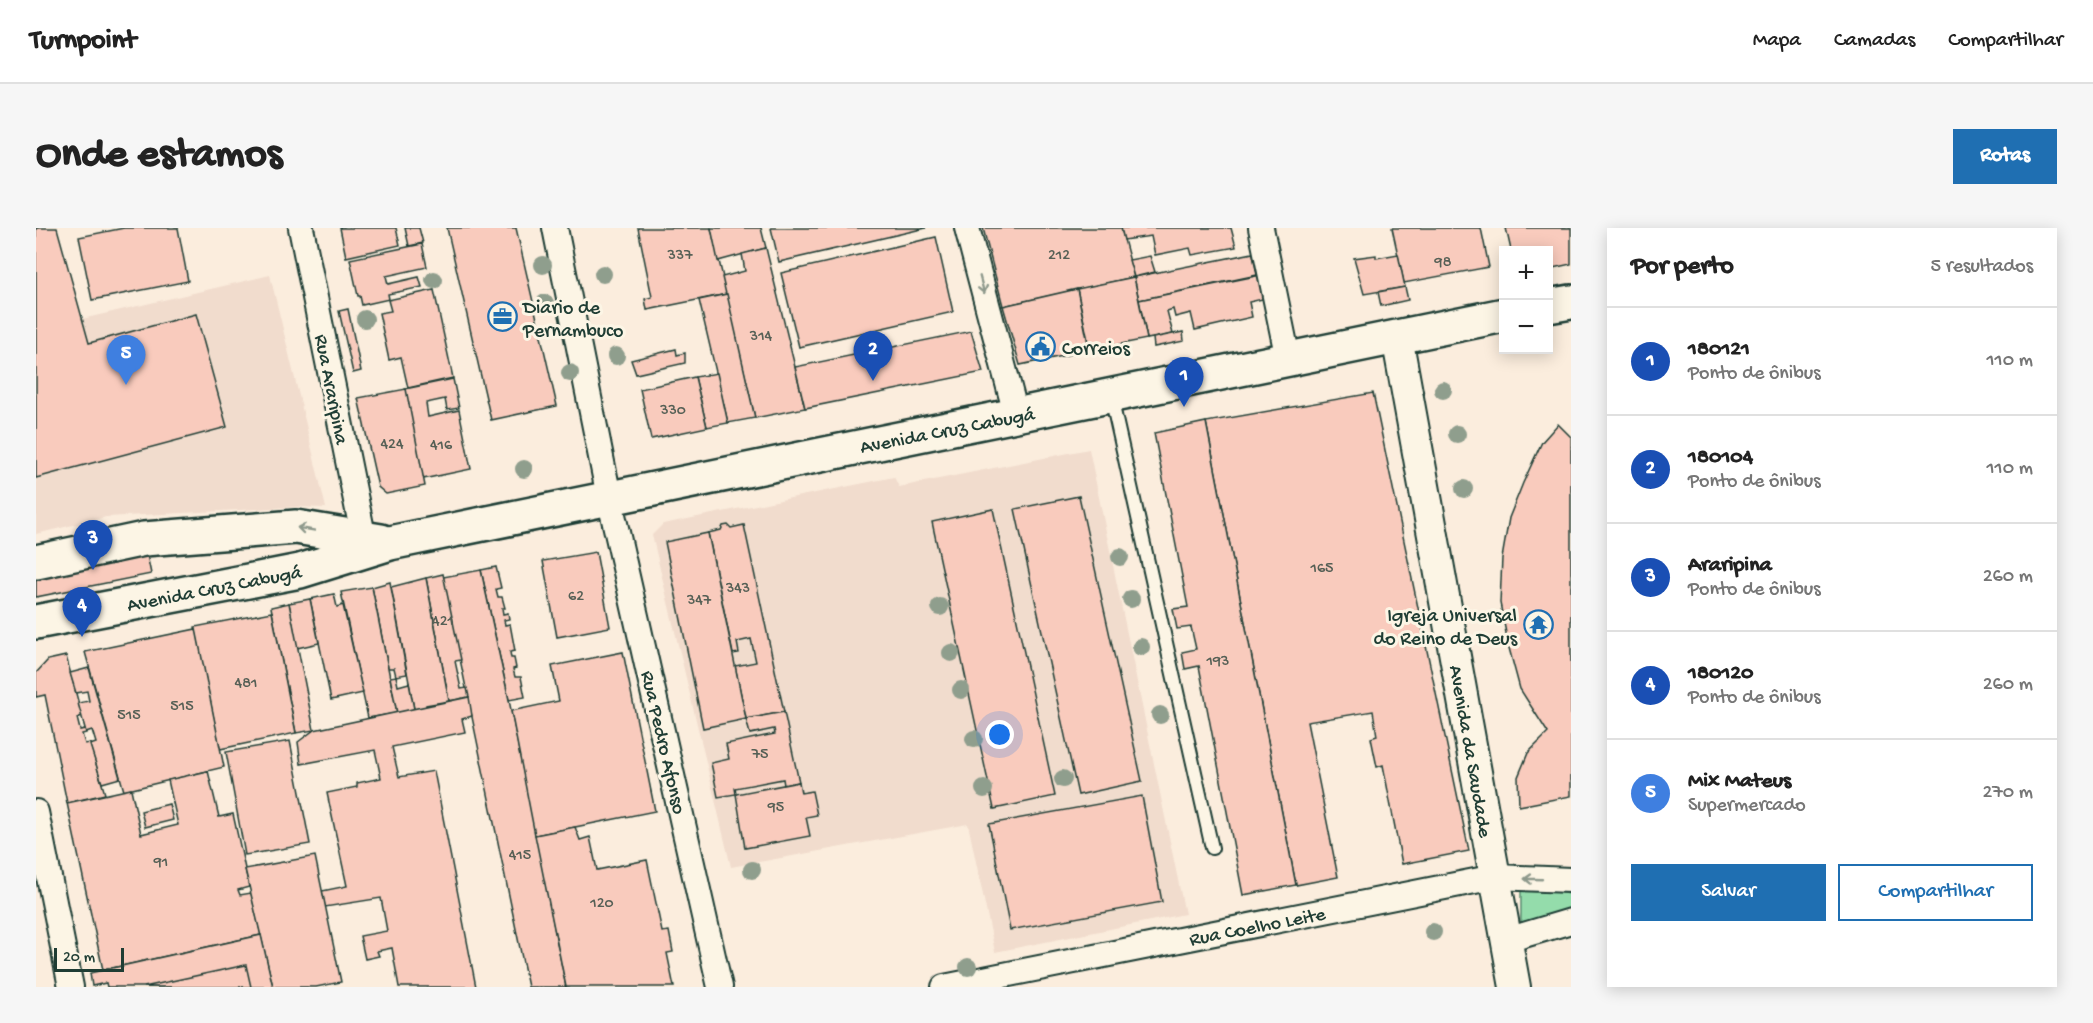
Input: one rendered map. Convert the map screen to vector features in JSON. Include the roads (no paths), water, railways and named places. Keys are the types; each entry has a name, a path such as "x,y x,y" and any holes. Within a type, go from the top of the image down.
{"main road":[{"path":"1553,305 1571,302"},
{"name":"Avenida Cruz Cabugá","path":"36,622 300,571 373,544 1016,414 1111,397 1499,316"},
{"name":"Avenida Cruz Cabugá","path":"36,562 144,539 296,527 373,544"}],"street":[{"name":"Rua Araripina","path":"301,228 373,544"},
{"name":"Rua Pedro Afonso","path":"555,228 609,497 720,987"},
{"path":"967,228 1016,414"},
{"path":"1261,228 1288,359"},
{"name":"Avenida da Saudade","path":"1397,337 1515,987"},
{"path":"36,812 71,987"},
{"name":"Rua Coelho Leite","path":"944,987 1495,877 1571,880"},
{"path":"1507,940 1571,921"}],"lane":[{"path":"1111,397 1212,848"}],"place":[{"name":"Diario de Pernambuco","path":"502,317"},
{"name":"Correios","path":"1041,347"},
{"name":"180104","path":"873,381"},
{"name":"Mix Mateus","path":"126,385"},
{"name":"180121","path":"1184,407"},
{"name":"Araripina","path":"93,570"},
{"name":"Igreja Universal do Reino de Deus","path":"1538,625"},
{"name":"180120","path":"82,637"}]}
